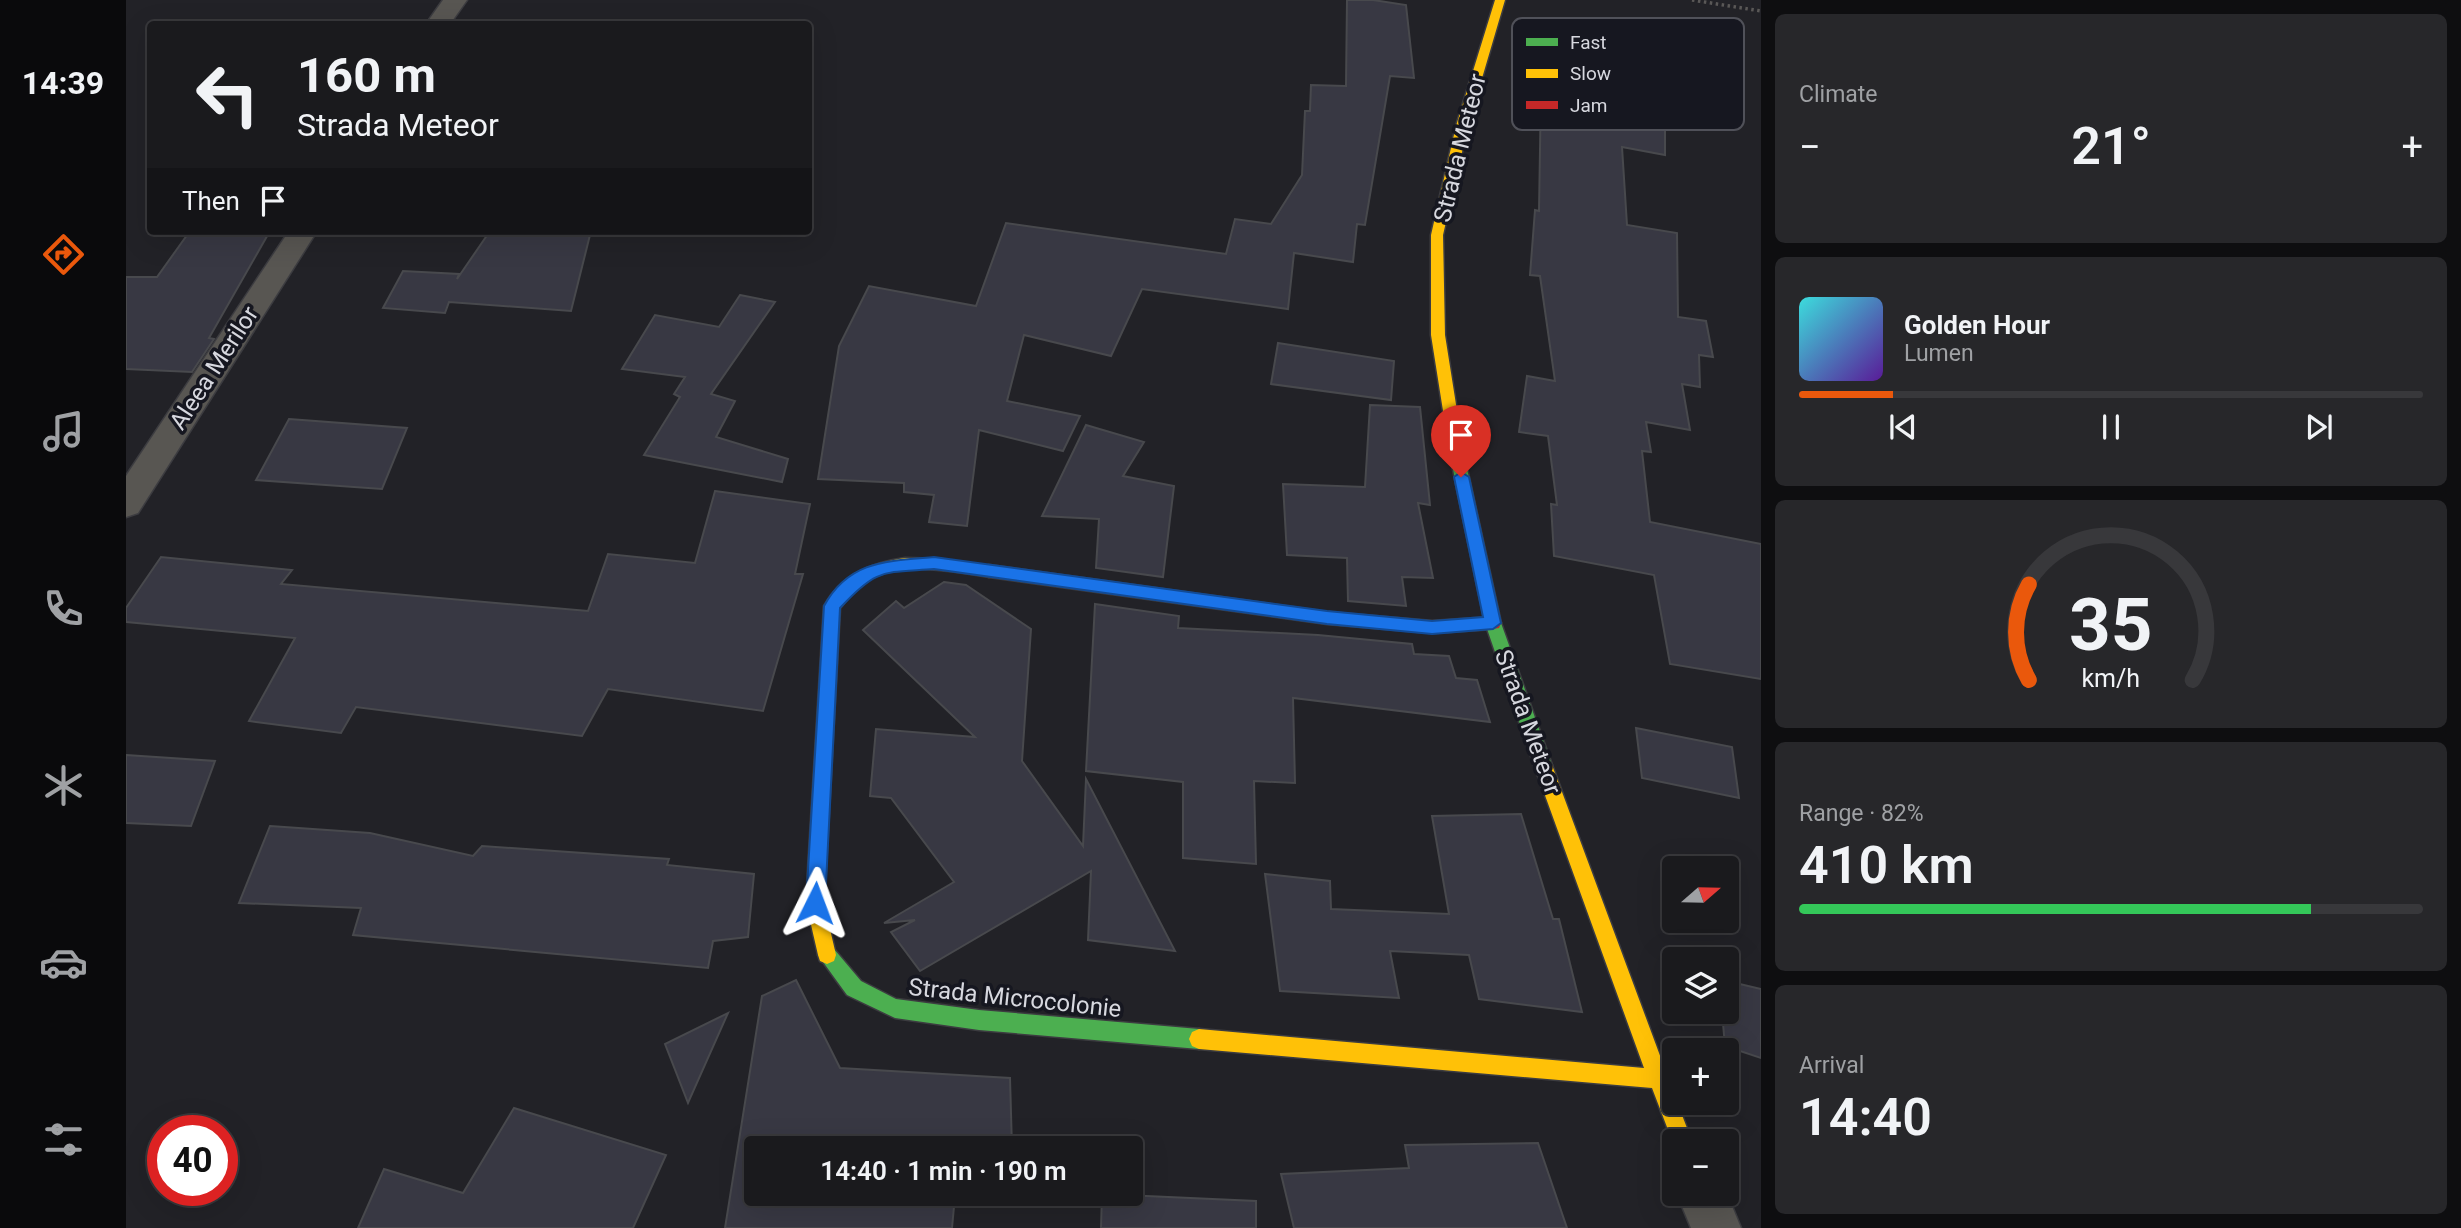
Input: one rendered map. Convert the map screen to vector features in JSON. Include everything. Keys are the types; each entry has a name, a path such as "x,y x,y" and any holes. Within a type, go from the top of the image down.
{"street":[{"path":"440,21 455,0"},
{"name":"Strada Meteor","path":"1500,0 1462,126 1437,235 1438,335 1461,477 1493,623 1609,950 1677,1129"},
{"name":"Aleea Merilor","path":"126,504 300,235"},
{"name":"Strada Microcolonie","path":"1493,623 1432,627 1327,618 934,563 879,568 858,578 832,606 815,903 824,951 854,988 895,1008 979,1020 1658,1079"},
{"path":"1707,1206 1716,1228"}],"path":[{"path":"1692,0 1761,10"}],"building":[{"path":"1347,0 1373,0 1406,5 1414,78 1390,76 1365,225 1357,224 1353,262 1294,253 1288,309 1142,289 1111,356 1024,335 1007,401 1080,416 1063,451 979,430 967,526 929,522 934,495 904,492 904,483 818,479 839,346 869,286 976,306 1006,223 1226,254 1235,219 1271,224 1302,175 1305,111 1310,111 1311,85 1346,86"},
{"path":"1540,130 1665,130 1665,155 1622,147 1627,225 1677,233 1678,317 1706,321 1713,357 1699,355 1700,387 1682,384 1690,430 1646,422 1651,452 1642,451 1650,522 1761,544 1761,679 1670,664 1654,575 1554,556 1551,504 1557,505 1548,436 1519,432 1527,376 1555,381 1540,276 1530,275 1535,210 1539,211"},
{"path":"187,235 268,235 209,338 214,339 192,372 126,369 126,277 157,277"},
{"path":"487,235 590,235 571,311 449,302 445,313 383,308 403,271 459,274 457,279"},
{"path":"740,295 775,302 711,394 735,401 716,437 788,459 782,482 644,455 680,397 674,394 685,377 622,369 655,315 719,327"},
{"path":"1278,343 1394,361 1391,400 1271,384"},
{"path":"1370,405 1420,407 1430,505 1418,503 1433,578 1402,577 1406,606 1348,601 1347,558 1287,555 1283,484 1365,487"},
{"path":"289,419 407,428 382,489 256,480"},
{"path":"1086,425 1144,442 1123,476 1174,486 1163,577 1096,568 1099,519 1042,516"},
{"path":"715,491 810,504 795,574 803,574 763,711 608,689 582,736 356,707 341,733 249,721 295,638 126,622 126,608 161,557 292,570 281,584 588,611 608,554 695,563"},
{"path":"944,582 966,585 1031,629 1022,761 1083,846 1086,779 1175,951 1088,940 1091,871 920,971 891,932 915,920 884,923 954,882 891,798 870,796 876,729 975,737 863,630 896,601 904,608"},
{"path":"1095,604 1179,616 1178,628 1318,635 1412,644 1414,654 1449,656 1456,678 1477,680 1490,722 1293,698 1295,783 1254,781 1256,864 1183,858 1183,782 1086,771"},
{"path":"1636,728 1732,747 1739,798 1642,778"},
{"path":"126,755 215,761 191,826 126,823"},
{"path":"1521,814 1553,919 1559,919 1582,1012 1479,999 1469,955 1390,951 1399,998 1280,991 1265,874 1330,881 1331,909 1449,914 1432,816"},
{"path":"270,826 370,833 473,856 482,846 669,859 667,865 754,874 748,937 713,941 708,968 353,935 361,908 239,903"},
{"path":"796,980 840,1068 1010,1078 1012,1136 744,1136 744,1206 954,1206 952,1228 725,1228 762,996"},
{"path":"1739,984 1761,989 1761,1058 1739,1051 1739,1038 1724,1038 1723,1024 1739,1024"},
{"path":"728,1013 688,1103 665,1044"},
{"path":"514,1108 666,1155 633,1228 358,1228 384,1169 463,1193"},
{"path":"1538,1143 1567,1228 1294,1228 1281,1174 1409,1168 1405,1145"},
{"path":"1143,1196 1256,1201 1256,1228 1101,1228 1102,1206 1143,1206"}],"traffic: fast":[{"path":"1457,455 1493,623 1543,765"},
{"path":"827,955 854,988 895,1008 979,1020 1199,1039"}],"traffic: slow":[{"path":"1457,455 1438,335 1437,235 1462,126 1500,0"},
{"path":"827,955 815,903 832,606 859,578 888,566 922,564 989,571"},
{"path":"1543,765 1609,950 1677,1129"},
{"path":"1199,1039 1658,1079"}],"traffic: jam":[{"path":"989,571 1327,618 1432,627 1493,623"}],"route":[{"path":"815,903 832,606 858,578 879,568 934,563 1327,618 1432,627 1493,623 1461,477"}]}
